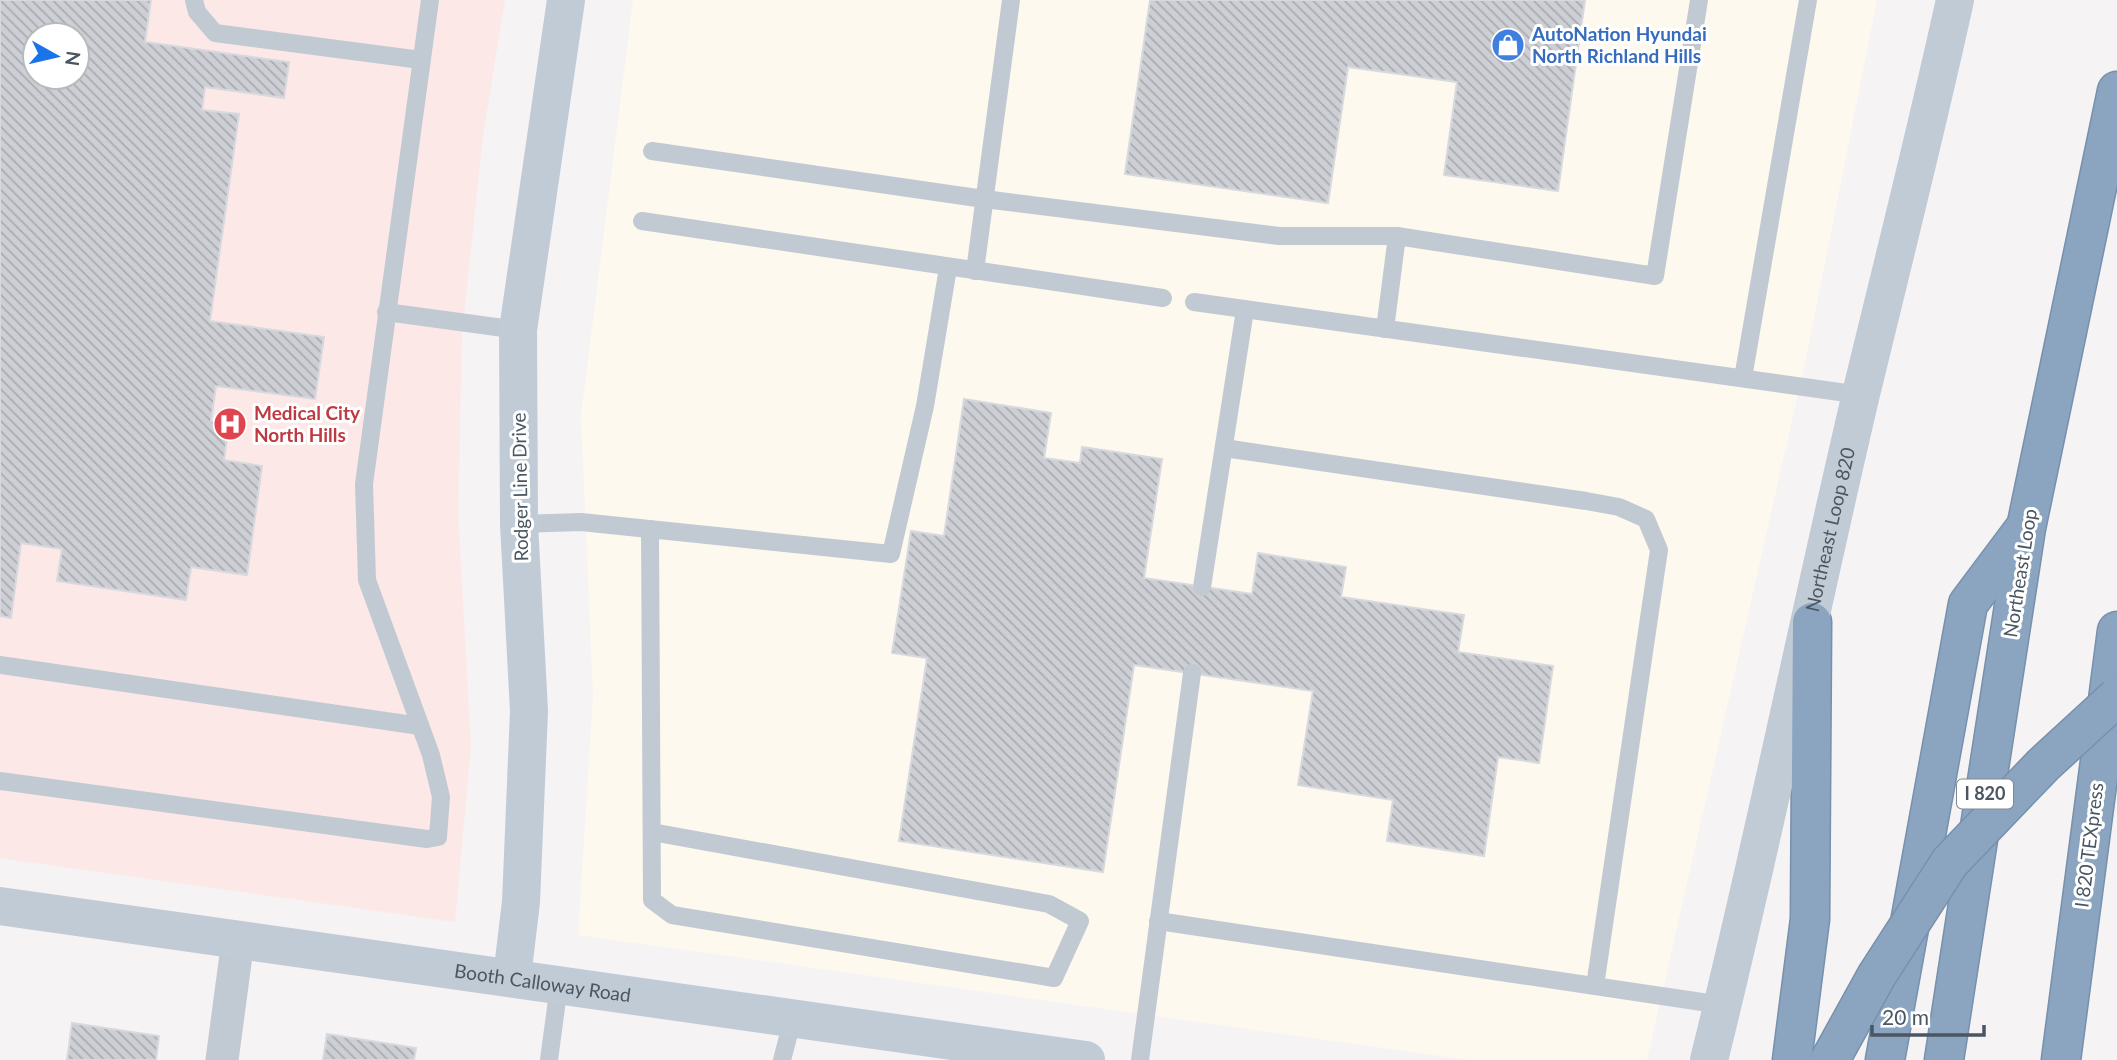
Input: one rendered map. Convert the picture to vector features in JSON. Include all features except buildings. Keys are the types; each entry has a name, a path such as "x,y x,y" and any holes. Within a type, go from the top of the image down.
{"highway":[{"name":"Northeast Loop","path":"1944,1060 2026,528 2117,91"},
{"path":"1885,1060 1968,604 2026,528"},
{"path":"1792,1060 1810,919 1811,622"},
{"name":"I 820 TEXpress","path":"2061,1060 2117,631"},
{"path":"1830,1060 1877,975 1950,862 2043,765 2117,697"}],"street":[{"name":"Rodger Line Drive","path":"512,977 521,902 529,711 519,524 518,330 566,0"},
{"name":"Northeast Loop 820","path":"1709,1060 1861,395 1912,191 1955,0"},
{"name":"Booth Calloway Road","path":"0,906 1086,1060"},
{"path":"222,1060 238,940"}],"lane":[{"path":"194,0 197,12 215,33 421,60"},
{"path":"0,781 427,839 438,836 441,797 420,726 367,580 364,484 430,0"},
{"path":"975,271 1011,0"},
{"path":"652,151 984,199 1279,236 1397,236 1655,276 1699,0"},
{"path":"1743,378 1808,0"},
{"path":"642,221 1163,298"},
{"path":"1385,329 1397,236"},
{"path":"519,524 582,522 891,554 925,406 948,268"},
{"path":"1194,302 1861,395"},
{"path":"1202,587 1245,310"},
{"path":"386,312 518,330"},
{"path":"1224,448 1586,501 1619,507 1646,519 1658,550 1595,986"},
{"path":"650,529 652,900 672,915 1054,978 1080,921 1049,904 652,832"},
{"path":"0,665 420,726"},
{"path":"1139,1060 1192,673"},
{"path":"1158,921 1722,1005"},
{"path":"549,1060 559,985"},
{"path":"782,1060 793,1018"}],"shaded area":[{"name":"Medical City North Hills","path":"0,0 505,0 483,135 462,333 458,514 471,746 455,922 0,858"},
{"path":"633,0 1877,0 1806,359 1647,1060 1468,1060 578,935 593,695 581,416"}],"place":[{"name":"AutoNation Hyundai North Richland Hills","path":"1508,45"},
{"name":"Medical City North Hills","path":"230,424"}]}
